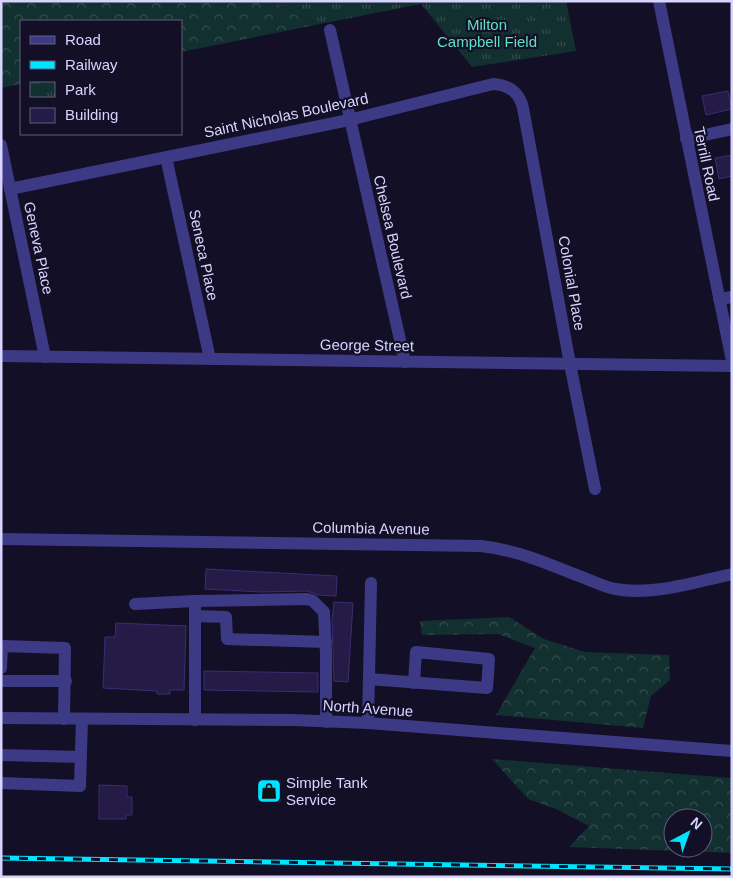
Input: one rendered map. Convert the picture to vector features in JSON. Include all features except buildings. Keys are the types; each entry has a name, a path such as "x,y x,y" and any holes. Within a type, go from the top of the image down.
{"street":[{"name":"Terrill Road","path":"659,1 732,362"},
{"name":"Chelsea Boulevard","path":"330,30 405,362"},
{"name":"Saint Nicholas Boulevard","path":"10,189 350,120 492,84 509,87"},
{"name":"Colonial Place","path":"509,87 516,92 524,108 570,364 595,489"},
{"path":"686,139 732,129"},
{"name":"Geneva Place","path":"1,145 45,357"},
{"name":"Seneca Place","path":"166,157 210,359"},
{"path":"719,299 732,297"},
{"name":"George Street","path":"1,356 732,366"},
{"name":"Columbia Avenue","path":"1,539 481,546 504,549 613,589 630,591 658,589 732,574"},
{"path":"368,723 371,583"},
{"path":"134,604 307,599 313,601 324,612 326,722"},
{"path":"194,720 195,601"},
{"path":"195,616 226,617 228,639 326,642"},
{"path":"1,668 2,646 66,648 64,719"},
{"path":"369,679 487,688 489,659 416,652 414,682"},
{"path":"1,681 66,681"},
{"name":"North Avenue","path":"1,718 368,723 732,751"},
{"path":"1,783 80,786 82,719"},
{"path":"1,755 81,757"}],"green space":[{"path":"1,1 270,1 315,25 182,52 182,20 20,20 20,84 1,88"},
{"name":"Milton Campbell Field","path":"270,1 566,1 576,51 472,67 421,4 315,25"},
{"path":"509,617 544,639 585,652 669,655 670,680 651,696 643,728 496,715 535,648 498,634 422,635 420,621"},
{"path":"492,759 732,778 732,853 713,852 713,808 663,808 663,850 569,847 589,826 556,809 528,799"}],"railway":[{"path":"1,858 732,869"}],"place":[{"name":"Simple Tank Service","path":"269,791"}]}
